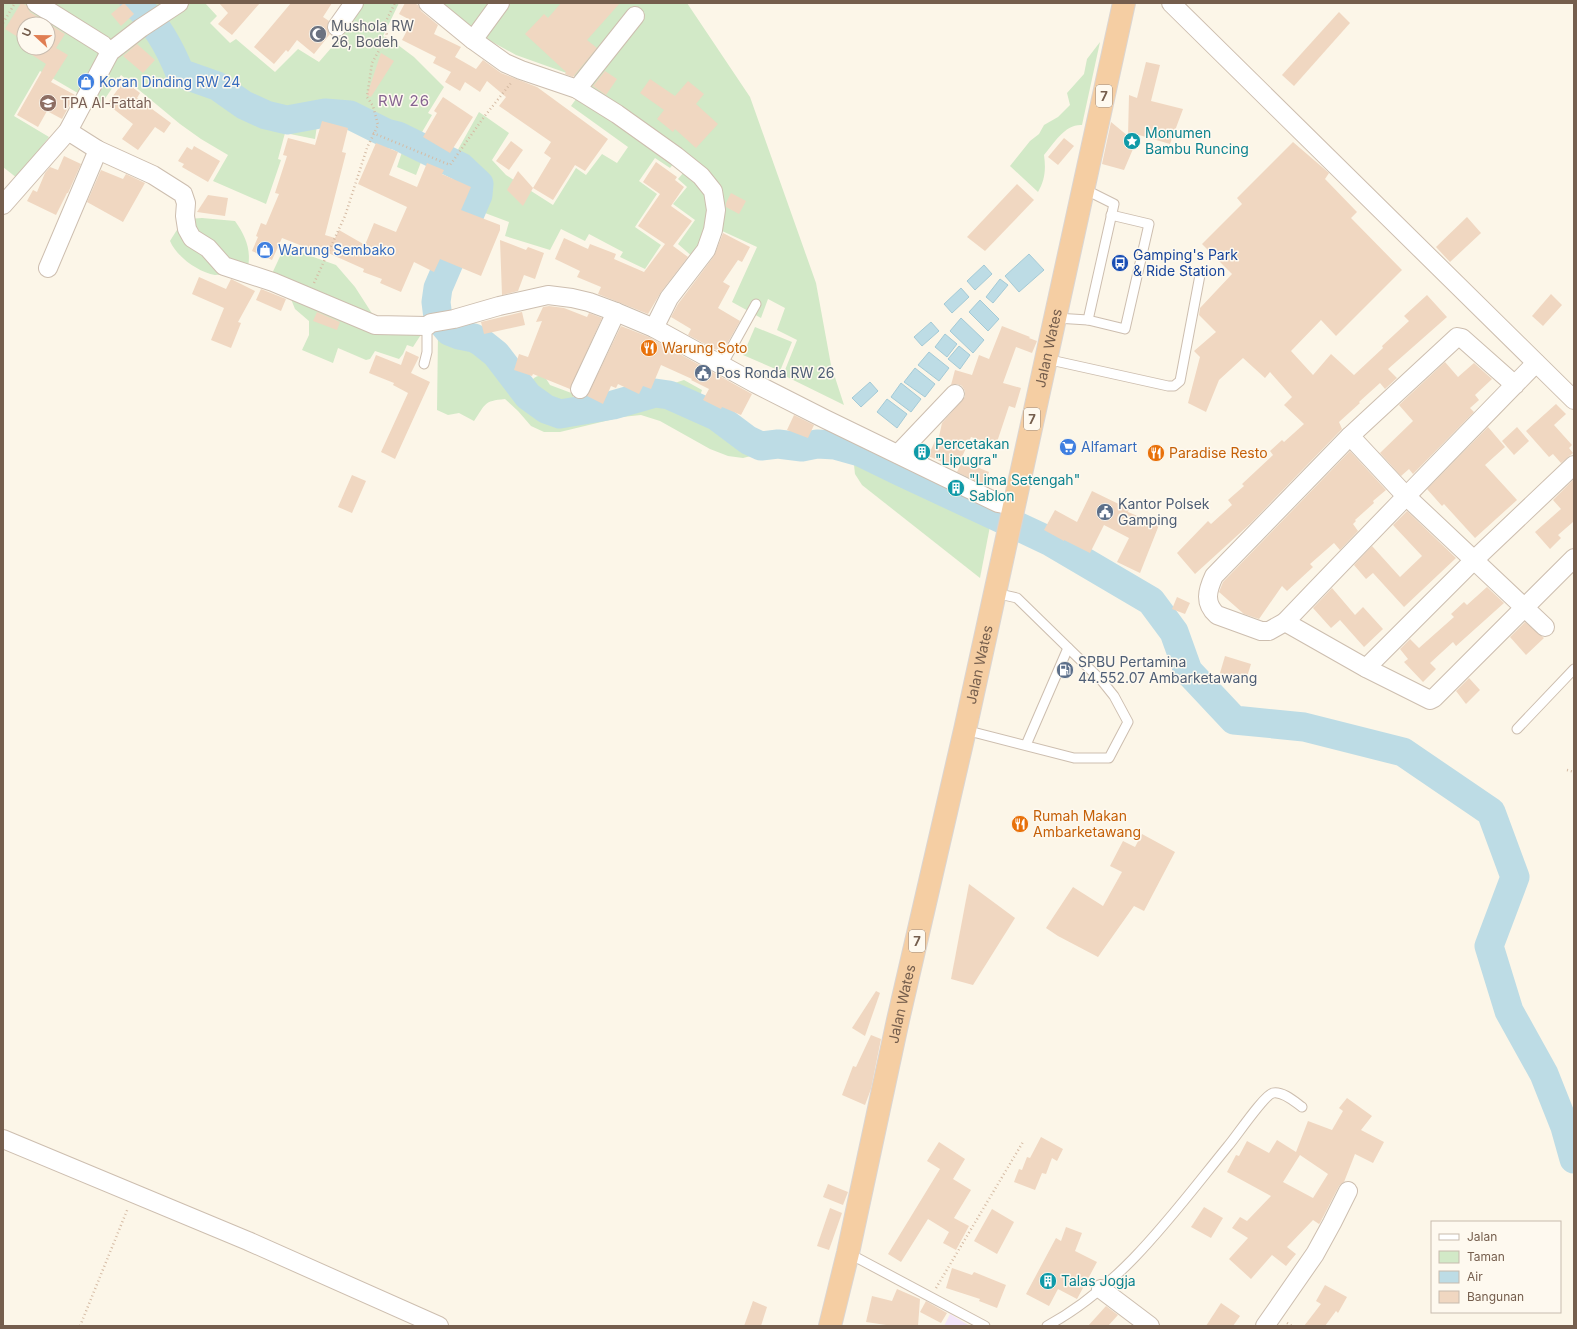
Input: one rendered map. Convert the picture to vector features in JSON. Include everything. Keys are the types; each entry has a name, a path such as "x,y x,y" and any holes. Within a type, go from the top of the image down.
{"highway":[{"name":"Jalan Wates","path":"830,1326 848,1253 898,1020 965,730 1124,3"}],"street":[{"path":"36,3 103,44 110,52"},
{"path":"3,205 68,130 110,52 141,28 179,3"},
{"path":"337,28 354,3"},
{"path":"428,3 473,40 505,63 577,89 676,156 701,176 712,191 716,210 713,230 706,250 669,298 654,328"},
{"path":"473,40 500,3"},
{"path":"1171,3 1536,363 1571,390"},
{"path":"577,89 635,16"},
{"path":"68,130 98,150 153,175 183,194 186,203 185,216 187,229 192,238 208,248 224,266 273,282 375,325 428,329 454,319 500,306 548,295 572,298 616,312 654,328 825,420 998,503 1012,513"},
{"path":"48,268 98,150"},
{"path":"580,389 616,312"},
{"path":"1515,386 1462,338 1457,337 1350,436 1214,576 1208,588 1207,600 1211,610 1217,615 1261,631 1269,631 1285,622 1406,496 1515,386 1536,363"},
{"path":"898,454 955,394"},
{"path":"1350,436 1406,496 1545,627"},
{"path":"1366,668 1474,560 1574,465"},
{"path":"1285,622 1366,668 1430,700 1434,698 1574,558"},
{"path":"3,1139 248,1241 439,1326"},
{"path":"1265,1326 1315,1254 1348,1191"},
{"path":"1101,1289 1150,1326"}],"lane":[{"path":"1083,189 1114,204 1088,320"},
{"path":"1054,318 1088,320 1125,329 1149,224 1111,215"},
{"path":"1045,359 1168,386 1174,386 1180,381 1200,275"},
{"path":"722,365 756,304"},
{"path":"424,364 427,352 428,329"},
{"path":"965,730 1074,758 1109,758 1128,722 1114,696 1102,681 1017,598 995,593"},
{"path":"1026,745 1068,648"},
{"path":"1517,729 1574,669"},
{"path":"1046,1326 1066,1315 1101,1289 1148,1244 1240,1132 1265,1098 1273,1093 1282,1094 1302,1107"},
{"path":"848,1253 985,1326"}],"path":[{"path":"3,23 15,3"},
{"path":"308,296 345,216 373,133 378,125 372,106 367,97 372,63 387,36 385,23 395,3"},
{"path":"373,133 450,165 484,117 521,70"},
{"path":"1567,770 1574,772"},
{"path":"931,1297 1023,1142"},
{"path":"80,1326 133,1194"}],"shaded area":[{"path":"950,1314 970,1326 944,1326"}],"green space":[{"path":"3,3 205,3 217,16 210,23 230,43 236,39 275,72 298,49 319,62 338,40 339,32 359,3 399,3 383,36 414,57 444,87 428,113 432,115 418,139 428,144 416,175 397,167 403,149 400,147 377,139 356,124 323,117 318,119 315,139 285,133 278,159 281,160 266,204 213,181 228,155 201,139 180,124 121,75 100,106 40,71 14,116 49,137 17,178 3,167"},
{"path":"435,3 687,3 750,97 816,283 831,365 844,405 783,375 797,340 777,330 785,308 768,299 761,318 732,302 757,247 720,230 710,254 692,284 687,283 694,258 678,244 695,220 673,204 687,187 678,179 684,172 674,163 670,168 655,158 639,181 657,194 635,227 661,245 645,269 620,257 623,252 589,234 585,241 561,229 550,250 505,236 509,222 477,210 485,192 484,181 473,169 455,155 479,112 509,133 492,160 506,175 553,205 576,168 586,175 602,154 617,163 628,147 571,106 589,81 516,55 476,33"},
{"path":"1100,42 1082,125 1065,131 1044,155 1044,174 1038,192 1010,166 1030,141 1039,134 1044,125 1058,117 1070,105 1067,93 1084,74 1087,59"},
{"path":"202,218 235,221 243,233 249,252 247,272 227,272 215,275 202,271 189,263 173,247 170,241 182,224 186,221"},
{"path":"284,248 291,249 336,265 355,287 373,315 422,333 413,347 407,345 399,359 375,351 370,359 366,360 338,348 333,363 302,350 309,335 309,321 295,309 291,299 269,280"},
{"path":"755,327 792,342 780,371 743,355"},
{"path":"438,334 450,339 473,342 483,348 502,370 532,380 538,376 545,377 550,385 574,394 569,410 613,402 684,380 702,390 698,402 741,424 756,438 763,453 743,458 728,456 710,449 660,421 641,415 622,417 560,432 544,432 531,426 505,399 486,404 474,421 459,413 448,415 437,410"},
{"path":"853,456 991,521 980,578 862,485 855,474"}],"water":[{"path":"1029,254 1044,270 1019,292 1005,276"},
{"path":"984,265 992,274 975,290 967,281"},
{"path":"1000,279 1008,285 993,303 986,297"},
{"path":"961,288 969,297 952,313 944,304"},
{"path":"980,300 999,319 988,331 969,312"},
{"path":"961,318 984,340 973,353 950,331"},
{"path":"931,322 939,331 922,346 914,337"},
{"path":"945,334 957,344 947,357 935,347"},
{"path":"959,346 970,355 960,369 948,359"},
{"path":"929,352 949,368 939,381 918,365"},
{"path":"915,368 935,384 925,397 904,382"},
{"path":"870,382 878,391 861,407 852,398"},
{"path":"901,383 921,399 911,412 891,397"},
{"path":"887,399 907,414 897,428 877,412"}],"building":[{"name":"TPA Al-Fattah","path":"21,3 26,5 30,12 36,16 16,16 16,36 5,29"},
{"path":"124,3 134,14 121,26 111,14"},
{"path":"219,3 260,3 232,35 218,24 228,13"},
{"path":"291,3 332,3 323,17 329,21 327,26 330,34 314,54 297,40 288,52 286,50 274,64 254,47"},
{"path":"405,3 414,3 418,5 421,11 438,25 434,34 461,47 455,57 476,69 483,60 501,73 537,87 608,139 585,171 575,165 553,200 533,188 551,158 544,153 551,142 499,106 506,97 487,81 480,92 465,82 460,91 445,82 451,72 433,63 436,57 402,40 412,21 399,14"},
{"path":"561,3 620,3 587,40 597,48 573,77 565,74 566,72 525,34 544,14 548,18"},
{"path":"1339,12 1350,23 1294,86 1282,75"},
{"name":"TPA Al-Fattah","path":"56,28 65,34 56,48"},
{"path":"137,44 155,60 143,73 123,56"},
{"name":"TPA Al-Fattah","path":"56,48 68,55 51,82 75,95 62,119 47,111 38,127 17,115 46,64 34,56 56,56"},
{"path":"381,53 394,61 371,97 367,95"},
{"path":"1146,62 1160,65 1151,101 1183,109 1170,144 1139,135 1124,170 1102,164 1111,122 1128,136 1129,95 1137,98"},
{"path":"605,71 617,79 606,95 593,86"},
{"path":"650,79 675,96 688,81 704,94 696,104 718,124 696,148 675,129 673,132 657,119 664,110 640,93"},
{"path":"124,81 140,93 137,98 171,123 164,133 155,127 138,150 122,139 133,124 107,104"},
{"path":"443,97 473,117 450,153 423,137 437,113 434,111"},
{"path":"322,121 348,128 342,152 346,153 325,235 335,238 339,230 365,245 374,223 396,232 407,207 358,184 376,143 398,152 389,175 417,187 427,163 444,170 442,174 471,187 461,210 500,225 500,230 481,276 440,259 434,272 414,262 401,292 380,283 382,279 363,272 364,269 326,252 325,255 282,238 272,260 252,251 258,237 256,236 261,223 266,225 279,194 275,193 287,156 283,155 288,138 315,145"},
{"path":"1064,138 1074,146 1058,165 1048,157"},
{"path":"511,141 523,150 509,170 496,161"},
{"path":"1293,142 1329,173 1325,179 1357,212 1351,218 1402,270 1336,336 1321,320 1291,351 1313,375 1331,354 1354,375 1409,321 1404,316 1427,295 1447,317 1388,369 1397,378 1385,389 1380,383 1359,402 1360,403 1339,422 1342,429 1251,523 1195,574 1177,553 1208,521 1211,524 1232,505 1228,500 1244,486 1242,484 1273,455 1270,451 1282,440 1284,442 1304,424 1284,405 1292,397 1270,372 1265,378 1243,358 1219,380 1206,412 1188,403 1200,357 1194,351 1216,332 1199,315 1200,308 1232,274 1202,244 1242,204 1237,198"},
{"path":"194,146 220,161 208,182 182,167 184,164 178,161 187,147 192,150"},
{"path":"64,156 81,164 56,215 27,201 33,190 37,192 45,173 50,167 58,170"},
{"path":"656,162 677,177 675,180 684,187 671,206 692,221 673,246 688,257 661,292 648,314 598,294 601,287 577,277 580,271 555,259 564,238 588,249 590,244 616,254 614,259 644,272 665,244 638,226 660,194 643,182"},
{"path":"101,170 123,179 126,174 145,183 123,222 87,202"},
{"path":"518,171 533,188 523,206 507,190"},
{"path":"1017,184 1034,200 985,251 967,237"},
{"path":"731,193 746,201 739,214 726,207 726,203"},
{"path":"208,195 228,198 225,216 197,212"},
{"path":"1467,217 1481,233 1450,262 1436,247"},
{"path":"723,233 750,247 742,262 738,260 723,282 730,286 718,308 740,321 722,353 688,335 691,329 671,317 678,304 714,256"},
{"path":"500,240 526,250 528,247 544,253 535,279 524,275 518,291 502,295"},
{"path":"199,277 226,289 231,279 255,291 238,322 241,323 231,348 211,340 224,308 192,294"},
{"path":"261,289 286,299 281,311 256,300"},
{"path":"1551,294 1562,305 1543,326 1532,316"},
{"path":"549,306 564,308 587,317 589,313 602,318 570,389 533,374 532,376 514,370 519,354 528,357 542,321 536,322 543,307"},
{"path":"317,312 340,322 337,330 313,321"},
{"path":"522,312 525,325 484,334 481,322"},
{"path":"621,326 649,337 752,394 741,415 722,407 721,409 703,400 709,389 691,380 692,379 661,365 651,389 643,386 639,394 618,384 616,388 611,386 603,404 587,396"},
{"path":"1002,326 1037,341 1032,353 1016,347 1003,383 1021,388 1015,408 1009,406 996,445 971,437 957,468 928,456 936,439 938,441 942,423 965,397 965,391 962,386 957,384 951,385 955,370 972,375 979,355 989,359"},
{"path":"406,351 419,357 411,373 430,382 395,459 381,452 408,393 393,385 394,383 369,373 376,355 401,365"},
{"path":"1445,362 1458,377 1474,363 1492,379 1475,395 1479,400 1470,408 1474,412 1413,474 1409,469 1401,476 1380,453 1413,421 1399,405"},
{"path":"1556,404 1566,414 1554,425 1572,445 1569,448 1573,453 1561,463 1553,454 1549,457 1526,431"},
{"path":"794,415 814,425 808,438 787,430"},
{"path":"1488,427 1505,447 1485,465 1517,500 1475,538 1444,504 1442,506 1427,489"},
{"path":"1517,427 1529,441 1514,455 1502,441"},
{"path":"1350,451 1386,490 1355,520 1356,521 1353,524 1358,531 1340,550 1334,543 1310,564 1313,567 1287,591 1282,586 1259,619 1244,614 1219,592 1223,582"},
{"path":"962,461 989,472 984,485 957,472"},
{"path":"352,475 366,481 352,513 338,507"},
{"path":"1574,479 1574,524 1573,522 1558,535 1561,538 1550,549 1535,532 1561,509 1553,500"},
{"path":"1092,491 1129,509 1128,512 1159,525 1140,573 1117,562 1129,538 1104,525 1090,553 1044,530 1055,510 1077,522"},
{"path":"1407,511 1456,558 1404,607 1373,573 1366,579 1354,565 1372,546 1400,577 1422,556 1393,525"},
{"path":"1487,587 1504,603 1456,646 1453,642 1430,663 1436,669 1423,682 1404,662 1408,659 1400,649 1410,639 1419,648 1454,617 1451,614 1464,602 1467,605"},
{"path":"1332,588 1355,615 1363,607 1383,629 1364,647 1340,620 1331,628 1313,608"},
{"path":"1177,597 1190,603 1185,614 1172,609"},
{"path":"1525,622 1544,638 1526,655 1510,637"},
{"path":"1225,656 1251,664 1246,680 1220,673"},
{"path":"1469,678 1480,690 1466,704 1456,691"},
{"path":"1142,834 1175,852 1144,911 1134,906 1098,957 1046,928 1073,887 1103,906 1122,872 1110,866 1123,841 1135,847"},
{"path":"969,884 1015,918 973,985 951,979"},
{"path":"876,991 880,993 865,1036 852,1028"},
{"path":"871,1035 881,1039 871,1089 865,1105 842,1095 853,1066 856,1067"},
{"path":"1347,1098 1372,1116 1361,1130 1384,1142 1373,1163 1355,1154 1344,1182 1339,1186 1320,1223 1319,1224 1313,1220 1287,1247 1296,1254 1286,1266 1272,1255 1251,1279 1229,1259 1248,1238 1232,1228 1240,1217 1247,1221 1271,1196 1227,1172 1236,1155 1239,1156 1247,1141 1269,1153 1277,1140 1296,1152 1308,1121 1332,1130 1343,1111 1339,1108","holes":["1300,1155 1328,1174 1313,1198 1283,1182"]},
{"path":"1041,1137 1063,1149 1057,1161 1052,1158 1046,1174 1042,1173 1035,1190 1014,1182 1019,1169 1022,1170 1027,1157 1030,1158"},
{"path":"939,1142 965,1159 953,1179 971,1190 954,1218 969,1226 956,1250 943,1243 949,1232 928,1219 901,1262 888,1254 940,1169 927,1161"},
{"path":"828,1184 848,1192 843,1205 823,1197"},
{"path":"1204,1207 1223,1218 1211,1238 1191,1227"},
{"path":"830,1208 842,1213 829,1250 817,1246"},
{"path":"992,1209 1014,1222 997,1254 974,1241"},
{"path":"1066,1227 1082,1233 1075,1251 1097,1262 1077,1299 1058,1289 1049,1306 1026,1294 1056,1238 1061,1241"},
{"path":"952,1268 972,1275 974,1272 1006,1285 997,1308 979,1301 980,1299 946,1288"},
{"path":"1325,1285 1347,1297 1338,1313 1336,1311 1325,1326 1304,1326 1321,1304 1316,1301"},
{"path":"897,1289 920,1299 918,1326 893,1326 866,1322 872,1296 892,1301"},
{"path":"753,1301 767,1307 761,1326 744,1326"},
{"path":"926,1301 947,1313 941,1323 920,1312"},
{"path":"1221,1303 1240,1316 1233,1326 1206,1326"},
{"path":"1106,1306 1118,1315 1108,1326 1088,1326"}],"waterway":[{"path":"134,3 149,18 161,35 172,54 180,73 217,86 244,105 266,115 287,120 325,113 350,115 386,133 398,136 461,167 479,184 478,195 438,288 436,302 438,318 449,331 474,338 496,354 528,396 546,409 560,414 613,405 655,393 669,395 716,416 748,440 761,446 778,444 802,447 817,444 835,445 860,452 1049,541 1151,601 1174,632 1188,671 1234,720 1304,727 1403,752 1491,812 1515,877 1489,946 1509,1011 1544,1074 1565,1127 1574,1159"}],"place":[{"name":"Mushola RW 26, Bodeh","path":"318,34"},
{"name":"Koran Dinding RW 24","path":"86,82"},
{"name":"TPA Al-Fattah","path":"48,103"},
{"name":"Monumen Bambu Runcing","path":"1132,141"},
{"name":"Warung Sembako","path":"265,250"},
{"name":"Gamping's Park & Ride Station","path":"1120,263"},
{"name":"Warung Soto","path":"649,348"},
{"name":"Pos Ronda RW 26","path":"703,373"},
{"name":"Alfamart","path":"1068,447"},
{"name":"Percetakan \"Lipugra\"","path":"922,452"},
{"name":"Paradise Resto","path":"1156,453"},
{"name":"\"Lima Setengah\" Sablon","path":"956,488"},
{"name":"Kantor Polsek Gamping","path":"1105,512"},
{"name":"SPBU Pertamina 44.552.07 Ambarketawang","path":"1065,670"},
{"name":"Rumah Makan Ambarketawang","path":"1020,824"},
{"name":"Talas Jogja","path":"1048,1281"}],"district":[{"name":"RW 26","path":"404,101"}]}
